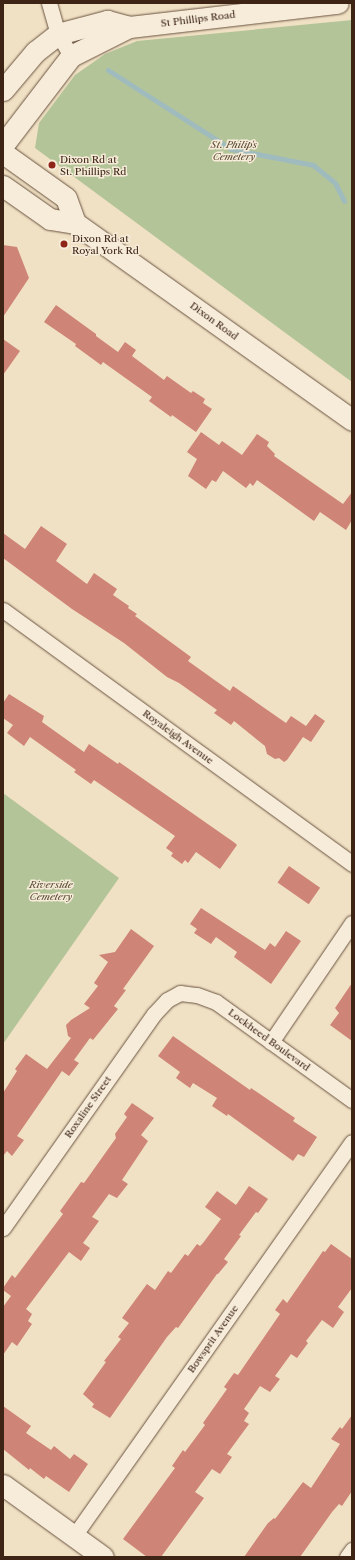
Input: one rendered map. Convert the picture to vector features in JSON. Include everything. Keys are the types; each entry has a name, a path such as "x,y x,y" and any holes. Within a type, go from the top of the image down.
{"main road":[{"name":"St Phillips Road","path":"3,145 71,56 129,27 338,3"},
{"name":"St Phillips Road","path":"3,90 35,52 58,34 107,21 129,27"},
{"path":"3,153 66,198 75,223"},
{"name":"Dixon Road","path":"3,186 50,219 75,223 352,420"},
{"path":"3,1485 103,1557"}],"street":[{"path":"49,3 58,34 71,56"},
{"name":"Royaleigh Avenue","path":"3,610 352,864"},
{"path":"270,1042 352,924"},
{"name":"Lockheed Boulevard","path":"180,993 197,995 216,1002 352,1100"},
{"name":"Roxaline Street","path":"3,1228 154,1014 167,1000 180,993"},
{"name":"Bowsprit Avenue","path":"74,1536 352,1142"},
{"path":"347,1557 352,1550"}],"green space":[{"name":"St. Philip's Cemetery","path":"352,20 352,382 35,148 39,123 75,75 105,54 137,41"},
{"name":"Riverside Cemetery","path":"3,793 119,878 3,1044"}],"building":[{"path":"3,245 17,247 29,278 3,317"},
{"path":"56,305 118,352 125,342 136,350 132,356 164,380 167,376 191,393 193,391 205,399 203,403 212,409 196,432 172,415 171,417 149,401 152,397 103,362 101,365 75,346 76,344 44,322"},
{"path":"3,339 20,351 3,375"},
{"path":"201,432 219,445 222,441 242,455 257,434 269,442 267,446 275,454 274,456 343,504 352,492 352,520 346,530 320,512 314,521 257,480 253,486 250,483 246,488 223,471 216,482 212,480 206,489 188,476 197,459 187,452"},
{"path":"41,526 67,544 56,561 87,584 94,573 117,589 113,595 129,606 128,608 137,614 135,616 191,657 188,661 230,691 233,686 286,723 291,716 306,726 315,714 325,721 311,742 303,737 287,760 284,762 279,758 275,759 267,754 265,746 234,721 231,725 214,713 217,710 179,683 167,677 124,643 72,609 3,558 3,533 25,549"},
{"path":"9,694 44,716 42,722 84,752 89,744 118,764 119,762 235,843 237,845 220,869 196,852 188,863 185,860 182,864 171,856 173,853 166,848 175,836 94,780 91,784 74,772 76,770 30,737 24,746 7,733 13,725 3,718 3,703"},
{"path":"289,866 320,888 309,904 278,882"},
{"path":"201,908 265,950 270,943 275,947 286,931 301,941 271,984 234,957 237,952 216,937 211,944 194,933 197,929 190,924"},
{"path":"131,929 154,946 123,989 126,990 114,1006 118,1009 93,1040 90,1038 74,1060 79,1063 69,1076 62,1071 17,1136 24,1140 12,1156 7,1151 3,1156 3,1093 17,1071 15,1069 26,1054 47,1069 71,1038 68,1036 66,1025 90,1008 84,1004 98,986 94,983 108,962 99,955 115,952"},
{"path":"352,983 352,1041 330,1025 339,1013 335,1008"},
{"path":"173,1036 250,1090 251,1088 295,1118 293,1121 317,1137 304,1157 298,1154 293,1161 228,1114 227,1116 212,1106 217,1098 193,1083 190,1088 176,1078 180,1072 158,1056"},
{"path":"132,1103 154,1118 141,1135 148,1141 122,1180 128,1184 117,1198 109,1194 92,1217 99,1221 83,1243 90,1248 81,1261 69,1252 26,1309 32,1314 28,1321 32,1324 17,1346 12,1342 3,1355 3,1307 11,1296 3,1290 3,1288 12,1275 15,1278 63,1214 60,1211 81,1182 84,1183 116,1138 115,1134 127,1117 124,1114"},
{"path":"249,1186 268,1199 239,1235 241,1236 224,1259 228,1262 217,1274 178,1328 176,1327 167,1337 110,1418 92,1407 94,1404 83,1394 106,1362 104,1361 121,1339 118,1337 129,1323 122,1318 147,1284 155,1290 168,1271 171,1273 185,1254 188,1256 197,1244 200,1246 221,1219 205,1207 217,1191 236,1205"},
{"path":"331,1244 352,1259 352,1288 338,1307 344,1312 333,1328 322,1320 306,1341 308,1343 297,1358 291,1354 275,1376 280,1379 270,1392 260,1386 244,1409 249,1413 244,1421 249,1424 227,1454 232,1457 220,1474 212,1469 195,1492 204,1498 161,1557 147,1557 123,1539 175,1468 172,1466 183,1450 185,1452 205,1425 203,1423 227,1389 224,1387 234,1373 238,1375 280,1314 275,1310 283,1299 287,1303 323,1251 325,1252"},
{"path":"3,1406 31,1426 26,1433 51,1450 54,1446 70,1459 74,1454 88,1464 69,1492 46,1476 44,1479 30,1468 29,1470 3,1449"},
{"path":"352,1415 352,1491 342,1506 339,1504 332,1512 300,1557 244,1557 268,1523 274,1518 275,1519 303,1482 311,1488 340,1444 331,1439 340,1427 342,1429"}],"waterway":[{"path":"108,70 231,149 313,165 335,183 344,201"}],"place":[{"name":"Dixon Rd at St. Phillips Rd","path":"52,165"},
{"name":"Dixon Rd at Royal York Rd","path":"64,244"}]}
